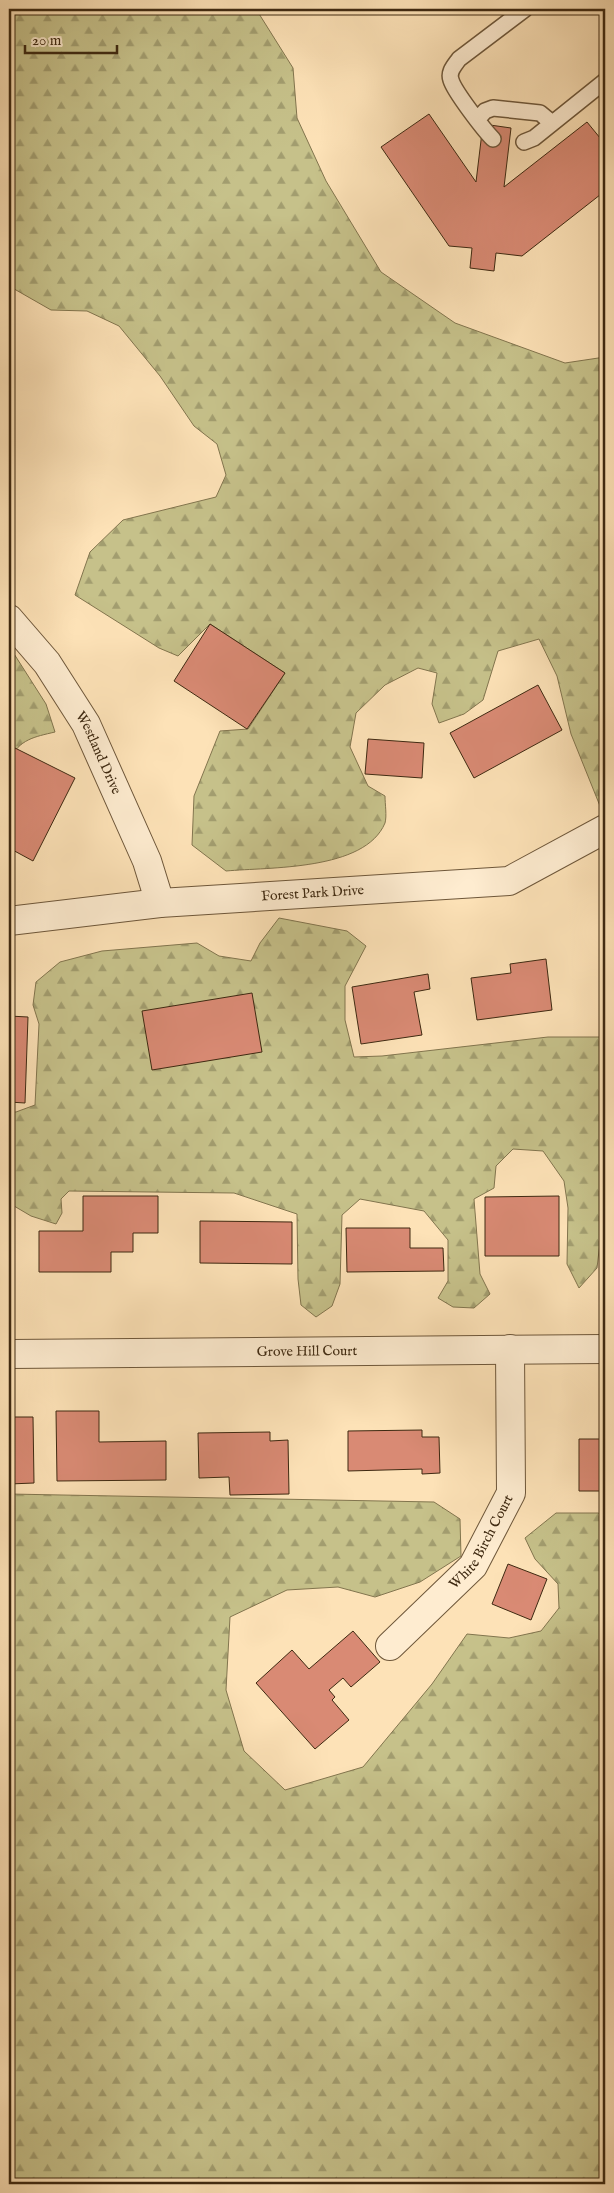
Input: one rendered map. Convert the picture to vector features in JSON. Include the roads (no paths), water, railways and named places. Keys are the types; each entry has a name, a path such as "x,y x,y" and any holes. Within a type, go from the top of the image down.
{"street":[{"name":"Westland Drive","path":"9,619 47,663 86,724 147,861 160,903"},
{"name":"Forest Park Drive","path":"9,921 160,903 509,881 605,829"},
{"name":"White Birch Court","path":"390,1646 473,1566 511,1493 510,1349"},
{"name":"Grove Hill Court","path":"9,1354 605,1349"}],"lane":[{"path":"493,139 477,120 450,80 451,69 459,60 525,9"},
{"path":"524,142 534,138 605,81"},
{"path":"477,120 485,111 493,108 540,113 552,123"}]}
